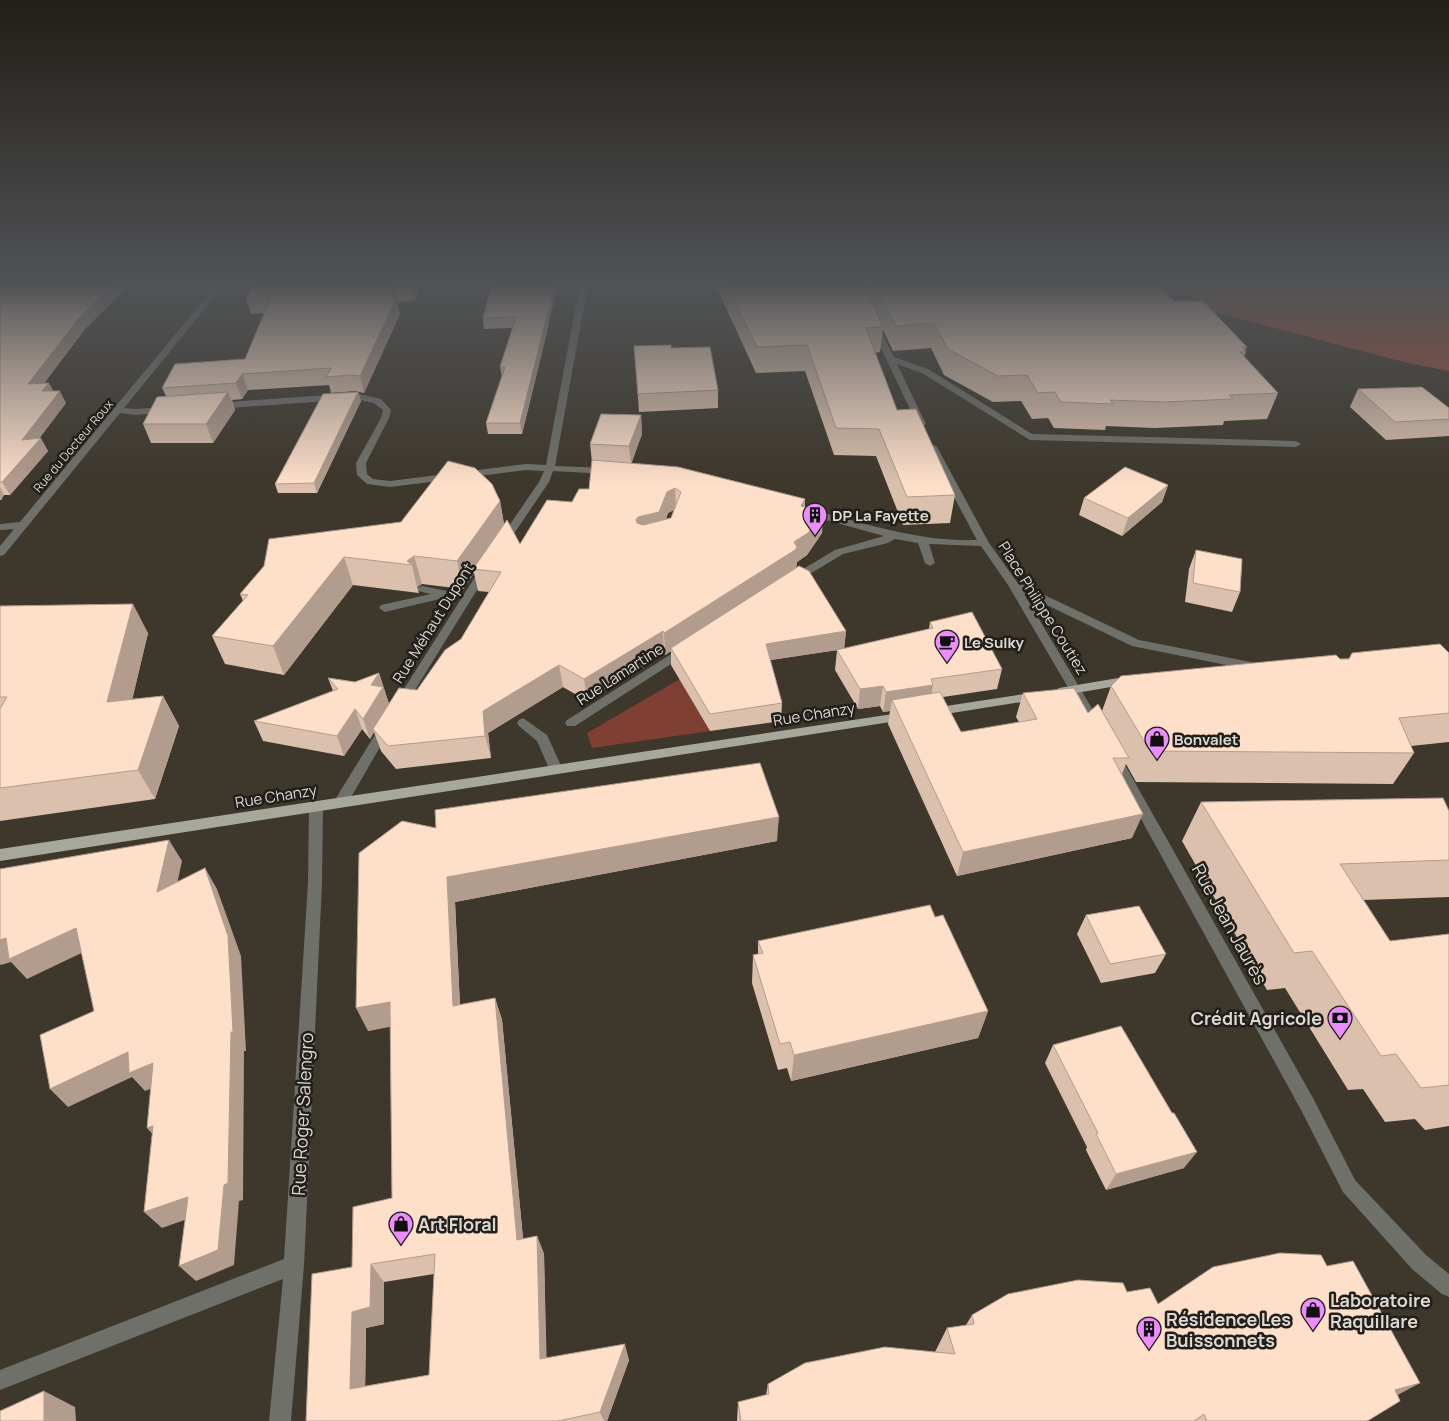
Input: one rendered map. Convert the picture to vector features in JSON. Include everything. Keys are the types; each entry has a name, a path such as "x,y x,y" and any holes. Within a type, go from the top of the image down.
{"main road":[{"path":"1220,672 1263,668"},
{"name":"Rue Chanzy","path":"0,855 1147,679"}],"street":[{"name":"Rue du Docteur Roux","path":"0,553 167,350"},
{"name":"Rue Méhaut Dupont","path":"341,802 466,597 544,482 550,468 572,350"},
{"name":"Place Philippe Coutiez","path":"886,350 927,438 984,543 1014,585 1076,690"},
{"path":"890,359 925,371 1030,437 1296,444"},
{"path":"202,407 355,396 373,398 383,403 388,410 361,463 362,475 370,482 390,484 526,468 618,472"},
{"path":"119,410 136,412 174,409"},
{"path":"797,509 893,535 923,541 962,545 984,543"},
{"path":"0,527 24,524"},
{"path":"781,588 839,552 884,541 893,535"},
{"path":"923,541 930,563"},
{"path":"1014,585 1136,643 1263,668"},
{"path":"422,589 466,597"},
{"path":"385,608 448,594"},
{"name":"Rue Lamartine","path":"571,723 697,642"},
{"name":"Rue Jean Jaurès","path":"1076,690 1307,1104 1349,1186 1418,1262 1449,1287"},
{"path":"523,723 542,738 556,770"},
{"name":"Rue Roger Salengro","path":"280,1421 294,1265 315,883 316,806"},
{"path":"0,1380 294,1265"}],"shaded area":[{"path":"1360,350 1449,350 1449,371"},
{"path":"680,679 710,731 592,748 587,733"}],"building":[{"path":"0,350 54,350 28,384 49,383 42,391 60,391 22,440 41,438 0,482"},
{"path":"249,350 372,350 360,376 326,377 331,368 242,374 236,383 162,388 175,364 245,359"},
{"path":"505,350 538,350 520,423 486,423 505,367 500,367"},
{"path":"634,350 711,350 718,390 638,394"},
{"path":"809,350 874,350 897,410 916,409 955,495 907,497 879,429 836,428"},
{"path":"950,350 1245,350 1246,352 1240,352 1278,393 1229,395 1233,399 1164,402 1110,400 1113,404 1061,402 1055,392 1038,393 1027,375 998,376"},
{"path":"1422,387 1449,408 1449,419 1395,422 1358,389"},
{"path":"228,392 206,424 143,424 157,397"},
{"path":"358,392 314,483 275,484 323,394"},
{"path":"601,414 641,415 629,446 590,444"},
{"path":"592,460 678,467 805,499 801,506 824,512 808,533 794,542 797,547 795,550 664,633 663,631 584,679 559,665 483,711 485,736 388,746 373,729 399,688 417,690 445,650 461,639 501,572 473,569 507,520 520,544 547,500 572,502 579,489 589,489","holes":["675,488 681,492 671,518 643,525 637,523 638,517 659,512 667,492"]},
{"path":"448,461 475,468 492,484 500,501 457,561 414,556 407,561 412,565 344,557 273,646 212,636 248,595 240,594 264,566 269,539 401,522"},
{"path":"1125,467 1168,485 1128,518 1084,498"},
{"path":"1196,550 1242,559 1240,592 1193,583"},
{"path":"799,566 809,571 846,631 766,644 782,703 710,714 671,648"},
{"path":"133,604 107,702 163,696 138,770 0,788 0,709 7,697 0,697 0,606"},
{"path":"972,612 1002,669 931,679 933,685 886,692 883,686 860,689 837,650 933,628 930,622"},
{"path":"1440,644 1449,653 1449,713 1399,718 1414,753 1150,751 1111,686 1121,676 1336,655 1340,659 1349,659 1352,653"},
{"path":"379,673 371,685 383,687 363,719 355,709 337,736 254,721 338,689 328,678 355,682"},
{"path":"1074,688 1088,713 1098,704 1129,758 1113,758 1143,814 963,852 892,700 940,692 961,732 1037,719 1023,693"},
{"path":"760,763 779,817 447,877 453,1006 495,998 517,1240 537,1236 540,1359 625,1344 600,1412 558,1421 306,1421 312,1274 352,1267 353,1207 392,1198 390,1002 356,1008 359,853 402,821 436,828 435,810","holes":["435,1254 429,1375 350,1389 352,1312 370,1307 371,1264"]},
{"path":"1443,798 1449,811 1449,860 1340,864 1390,941 1449,934 1449,1085 1421,1088 1396,1054 1381,1056 1312,951 1294,953 1201,802"},
{"path":"169,840 157,892 205,868 228,936 233,1032 231,1032 228,1183 224,1185 218,1250 179,1266 188,1197 144,1212 153,1126 147,1128 153,1063 129,1073 128,1052 50,1089 40,1035 94,1011 76,928 9,959 6,938 0,940 0,869"},
{"path":"930,905 935,917 943,915 988,1011 794,1055 790,1042 780,1044 753,955 763,953 758,941"},
{"path":"1139,906 1166,954 1110,964 1086,915"},
{"path":"1121,1026 1197,1152 1116,1174 1096,1134 1098,1133 1053,1045"},
{"name":"Résidence Les Buissonnets","path":"1280,1253 1321,1255 1327,1266 1353,1261 1420,1383 1395,1390 1400,1401 1366,1421 1207,1421 1204,1414 1194,1421 741,1421 738,1402 769,1394 768,1384 805,1363 885,1347 955,1354 947,1328 974,1324 972,1315 1008,1294 1078,1280 1123,1283 1127,1292 1150,1288 1158,1304 1213,1267"},
{"path":"44,1391 44,1421 0,1421 0,1411"}],"place":[{"name":"DP La Fayette","path":"815,536"},
{"name":"Le Sulky","path":"947,663"},
{"name":"Bonvalet","path":"1157,760"},
{"name":"Crédit Agricole","path":"1340,1039"},
{"name":"Art Floral","path":"401,1245"},
{"name":"Laboratoire Raquillare","path":"1313,1331"},
{"name":"Résidence Les Buissonnets","path":"1149,1350"}]}
